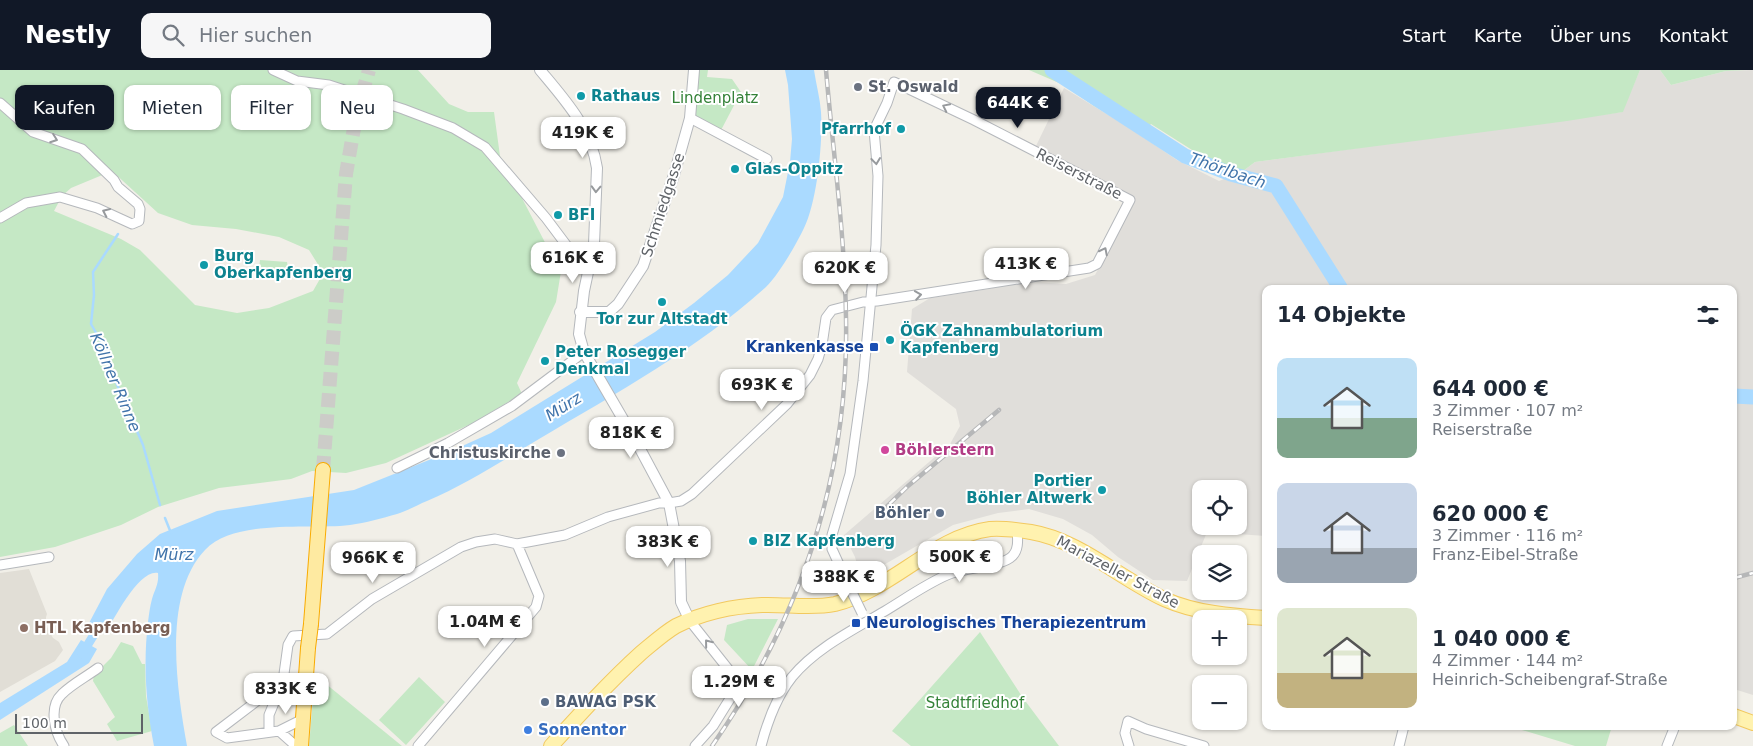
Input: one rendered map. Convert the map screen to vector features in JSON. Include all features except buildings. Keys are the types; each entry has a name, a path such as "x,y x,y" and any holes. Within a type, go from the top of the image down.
{"highway":[{"path":"301,746 323,470"}],"main road":[{"name":"Mariazeller Straße","path":"551,746 634,660 674,627 725,609 761,605 816,606 852,599 871,591 940,547 962,536 992,529 1017,530 1054,538 1075,547 1146,590 1180,606 1225,615 1262,618"},
{"path":"1737,717 1753,723"}],"street":[{"path":"273,70 297,81 329,85 394,106 453,128 486,147 546,218 573,254 590,260"},
{"path":"540,70 578,117 593,146 597,168 594,244 580,312 579,334 584,352 615,403 668,503 680,561 681,602 690,620 738,684 713,726 695,746"},
{"path":"694,70 690,118 767,159"},
{"name":"Reiserstraße","path":"894,82 974,120 1130,200 1097,264 1089,268 869,301 876,245 878,176 874,130 887,103 894,82"},
{"path":"0,103 33,132 82,149 114,180 118,187 138,204 140,209 139,221 132,224 96,208 60,197 26,204 0,218"},
{"name":"Schmiedgasse","path":"580,312 608,312 618,304 643,266 674,175 690,118"},
{"path":"268,732 269,715 283,681 288,645 293,636 327,634 372,598 460,547 495,539 517,544 565,535 608,517 660,503 681,501 692,494 787,404 810,374 818,359 826,318 832,310 869,301 863,380 850,474 832,535 832,549 866,622"},
{"path":"397,468 448,443 512,406 584,352"},
{"path":"761,746 783,691 793,676 825,648 948,574 1004,561 1016,552 1017,530"},
{"path":"418,746 536,607 539,596 517,544"},
{"path":"0,565 49,557"},
{"path":"64,746 58,738 54,717 60,695 98,668"},
{"path":"283,681 216,732 227,738 279,731 303,714"},
{"path":"1129,746 1125,733 1128,721 1146,729 1204,746"},
{"path":"1399,746 1403,730"},
{"path":"1667,746 1673,730"},
{"path":"279,731 296,746"}],"shaded area":[{"path":"1640,70 1660,70 1671,85 1726,71 1753,70 1753,695 1737,690 1737,285 1262,285 1262,536 1247,535 1247,480 1192,480 1192,535 1206,535 1202,545 1192,545 1192,569 1187,581 1153,580 1118,557 1092,535 1063,519 1029,509 998,513 953,525 861,578 855,557 844,535 950,444 960,426 956,409 907,372 912,309 930,298 989,289 1018,281 1066,284 1095,275 1135,198 1035,148 1064,88 1128,127 1177,160 1219,181 1243,171 1255,162 1622,112"},
{"name":"HTL Kapfenberg","path":"29,569 47,614 46,625 53,638 59,642 63,650 55,661 0,692 0,573"}],"green space":[{"path":"0,70 418,70 449,104 468,112 494,112 500,156 551,254 563,259 556,302 517,383 522,394 473,423 386,463 346,473 312,471 291,479 219,488 158,507 121,525 55,547 0,557","holes":["112,171 158,213 192,225 236,229 279,237 309,250 319,266 321,277 313,291 269,308 237,313 195,305 140,250 121,239 54,211 62,196 71,188"]},
{"name":"Lindenplatz","path":"697,70 708,70 707,77 732,79 741,92 719,134 693,115"},
{"path":"1029,70 1640,70 1623,112 1255,162 1243,171 1211,162 1151,124 1143,133 1094,106 1066,86"},
{"path":"1660,70 1746,70 1726,71 1671,85"},
{"path":"260,260 287,262 288,268 260,270"},
{"path":"748,619 778,619 752,670 724,640 727,625"},
{"name":"Stadtfriedhof","path":"980,632 1023,698 1059,746 911,746 892,731"},
{"path":"121,642 133,646 142,664 145,664 146,696 152,731 117,741 107,724 115,717 93,681 94,675 111,658"},
{"path":"315,675 402,746 309,746"},
{"path":"419,677 445,702 406,745 379,720"},
{"path":"14,725 28,746 0,746 0,733"},
{"path":"1522,730 1611,730 1606,746 1575,746"}],"water":[{"path":"785,70 814,70 821,112 820,155 816,188 809,217 797,243 766,287 713,330 657,369 470,480 401,513 350,525 254,529 235,533 218,540 205,550 191,569 183,592 178,617 177,671 187,746 154,746 147,700 146,638 158,573 151,574 135,587 105,634 88,625 107,589 137,554 160,534 217,511 354,490 449,452 491,433 655,332 694,303 728,275 758,243 783,197 790,162 792,139"},
{"path":"81,640 97,649 89,663 0,720 0,703 67,662"}],"waterway":[{"name":"Thörlbach","path":"1052,70 1185,156 1231,174 1276,186 1338,285"},
{"name":"Köllner Rinne","path":"118,234 93,272 94,295 91,324 106,350 109,366 143,445 160,505"},
{"name":"Thörlbach","path":"1737,396 1753,397"},
{"name":"Köllner Rinne","path":"165,518 171,533"},
{"name":"Mürz","path":"82,654 103,620"}],"tunnel":[{"path":"323,470 346,174 357,111 369,70"}],"railway":[{"path":"712,746 743,697 771,647 794,596 814,543 828,489 839,433 845,376 845,287 826,70"},
{"path":"878,515 908,486 999,410"},
{"path":"1737,577 1753,573"}],"place":[{"name":"St. Oswald","path":"858,87"},
{"name":"Rathaus","path":"581,96"},
{"name":"Pfarrhof","path":"901,129"},
{"name":"Glas-Oppitz","path":"735,169"},
{"name":"BFI","path":"558,215"},
{"name":"Burg Oberkapfenberg","path":"204,265"},
{"name":"Tor zur Altstadt","path":"662,302"},
{"name":"ÖGK Zahnambulatorium Kapfenberg","path":"890,340"},
{"name":"Krankenkasse","path":"874,347"},
{"name":"Peter Rosegger Denkmal","path":"545,361"},
{"name":"Böhlerstern","path":"885,450"},
{"name":"Christuskirche","path":"561,453"},
{"name":"Portier Böhler Altwerk","path":"1102,490"},
{"name":"Böhler","path":"940,513"},
{"name":"BIZ Kapfenberg","path":"753,541"},
{"name":"Neurologisches Therapiezentrum","path":"856,623"},
{"name":"HTL Kapfenberg","path":"24,628"},
{"name":"BAWAG PSK","path":"545,702"},
{"name":"Sonnentor","path":"528,730"}]}
